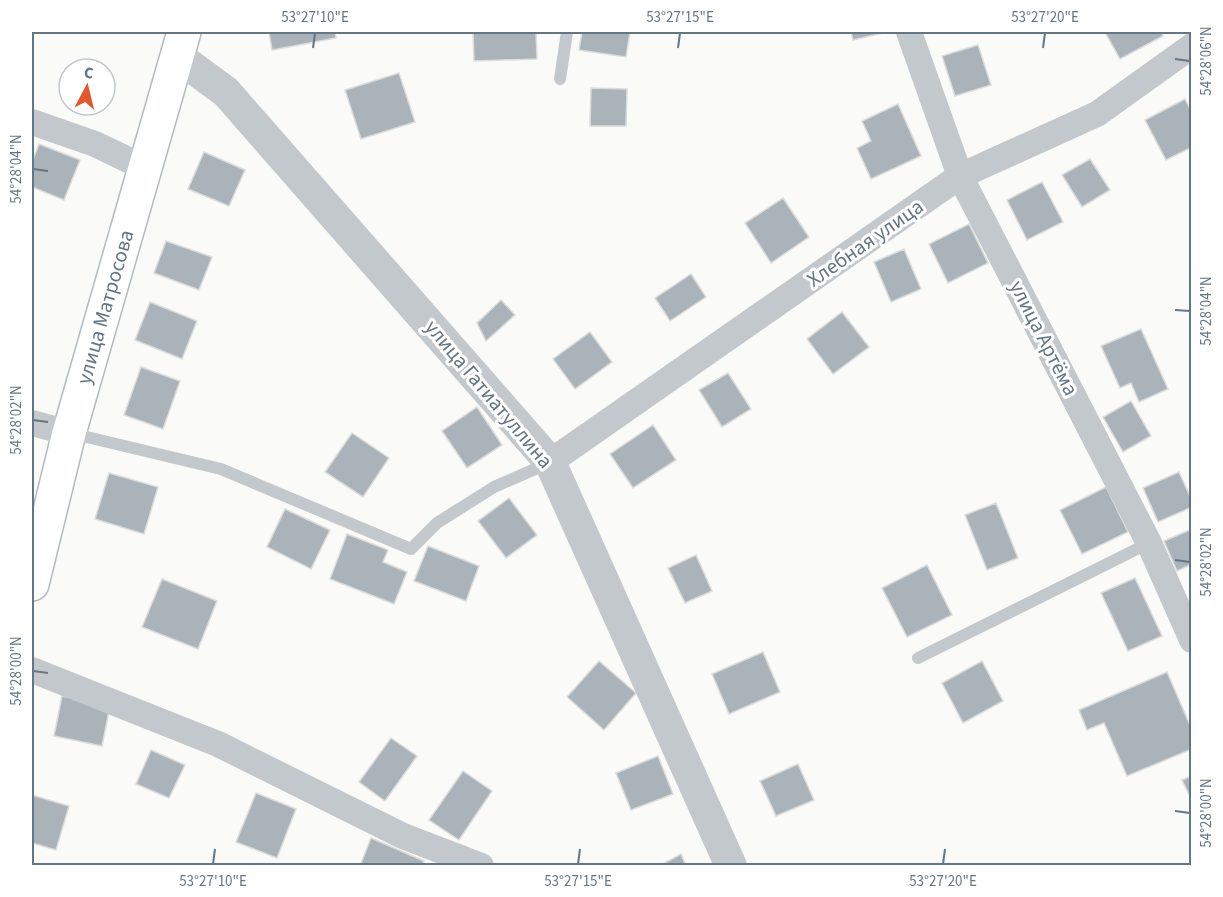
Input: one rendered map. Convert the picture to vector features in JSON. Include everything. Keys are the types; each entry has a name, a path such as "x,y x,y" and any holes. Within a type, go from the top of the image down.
{"main road":[{"name":"улица Матросова","path":"32,584 69,433 180,44"}],"street":[{"name":"улица Артёма","path":"909,32 960,176 1149,543 1191,640"},
{"name":"улица Гатиатуллина","path":"180,44 226,92 550,462 731,866"},
{"name":"Хлебная улица","path":"550,462 960,176 1097,114 1191,46"},
{"path":"32,123 95,144 145,168"},
{"path":"32,423 69,433"},
{"path":"32,670 218,744 403,836 481,866"}],"lane":[{"path":"560,79 567,32"},
{"path":"69,433 221,469 411,549 437,523 494,487 550,462"},
{"path":"918,658 1149,543"}],"building":[{"path":"269,32 335,32 336,38 272,50"},
{"path":"473,32 536,32 537,59 474,61"},
{"path":"582,32 630,32 626,57 579,50"},
{"path":"851,32 887,32 853,40"},
{"path":"1105,32 1161,32 1163,36 1120,59"},
{"path":"978,45 991,85 955,96 942,56"},
{"path":"399,73 415,122 361,139 345,90"},
{"path":"591,88 627,89 626,126 590,126"},
{"path":"1185,99 1192,113 1192,147 1166,160 1145,120"},
{"path":"898,104 921,156 871,179 857,148 871,141 862,121"},
{"path":"39,144 80,160 64,200 32,187 32,162"},
{"path":"204,152 245,170 229,206 188,189"},
{"path":"1090,159 1110,190 1082,207 1062,175"},
{"path":"1042,182 1063,222 1027,240 1007,200"},
{"path":"783,198 809,237 771,263 745,223"},
{"path":"969,224 988,263 948,283 929,244"},
{"path":"166,241 212,257 199,290 154,273"},
{"path":"904,249 921,289 891,302 874,262"},
{"path":"691,274 706,297 670,321 655,298"},
{"path":"501,300 515,315 486,341 477,323"},
{"path":"150,302 197,321 182,359 135,340"},
{"path":"842,312 869,347 833,374 807,339"},
{"path":"1141,329 1168,389 1139,402 1131,383 1120,388 1101,346"},
{"path":"590,332 612,362 575,389 553,359"},
{"path":"141,367 180,381 163,429 124,415"},
{"path":"728,373 751,409 722,427 699,390"},
{"path":"1131,401 1151,436 1123,452 1103,417"},
{"path":"477,407 502,445 467,468 442,431"},
{"path":"653,425 676,460 633,488 610,454"},
{"path":"352,433 389,458 363,497 325,472"},
{"path":"1179,472 1192,501 1192,507 1158,522 1143,488"},
{"path":"109,473 158,487 144,534 95,519"},
{"path":"1106,487 1128,532 1082,554 1060,510"},
{"path":"509,498 537,535 506,558 478,521"},
{"path":"996,503 1018,558 987,570 965,515"},
{"path":"285,509 330,530 311,569 267,547"},
{"path":"1192,529 1192,564 1177,571 1164,541"},
{"path":"347,534 388,550 383,562 407,572 394,604 330,579"},
{"path":"428,546 479,566 466,601 414,581"},
{"path":"696,555 712,591 685,603 668,568"},
{"path":"927,565 952,615 907,637 882,588"},
{"path":"1135,578 1162,636 1128,651 1101,593"},
{"path":"162,579 217,601 198,649 142,627"},
{"path":"763,652 780,692 729,714 712,674"},
{"path":"599,661 636,693 604,730 567,697"},
{"path":"982,661 1003,701 963,723 942,683"},
{"path":"1167,672 1192,730 1192,749 1127,776 1104,723 1087,730 1079,710"},
{"path":"62,696 110,706 102,746 54,736"},
{"path":"391,738 417,756 385,801 359,782"},
{"path":"151,750 185,765 169,798 136,784"},
{"path":"658,756 673,794 631,810 616,773"},
{"path":"798,764 814,800 776,816 760,781"},
{"path":"463,771 492,791 459,840 429,820"},
{"path":"1192,776 1192,801 1182,780"},
{"path":"256,793 296,809 277,858 236,842"},
{"path":"32,795 69,806 56,850 32,843"},
{"path":"371,838 424,861 422,866 360,866"},
{"path":"681,854 686,866 659,866"}]}
